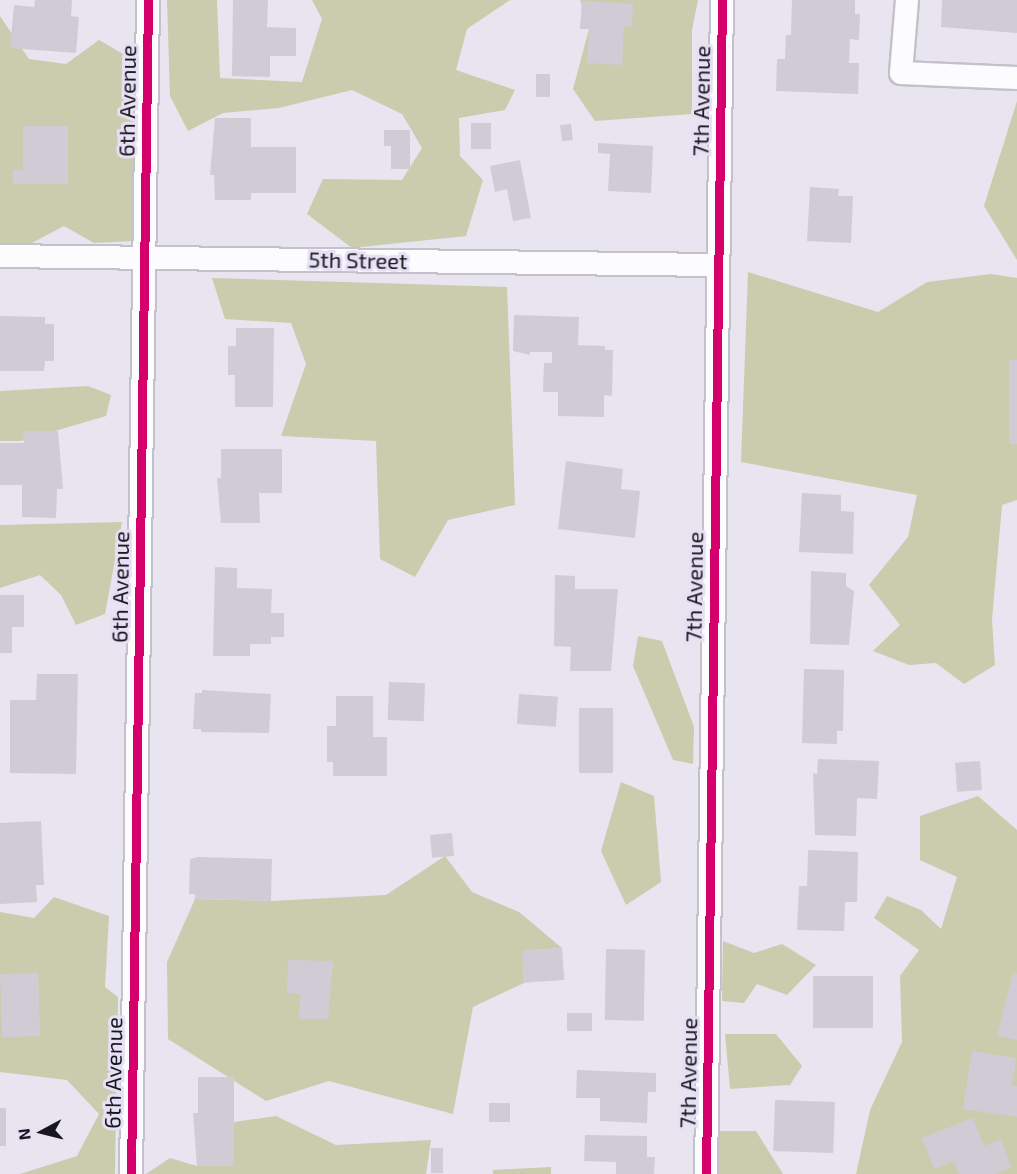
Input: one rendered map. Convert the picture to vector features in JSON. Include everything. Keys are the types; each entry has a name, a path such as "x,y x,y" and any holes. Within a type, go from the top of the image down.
{"street":[{"name":"6th Avenue","path":"131,1174 148,0"},
{"name":"7th Avenue","path":"706,1174 722,0"},
{"path":"907,0 901,73 1017,78"},
{"name":"5th Street","path":"0,256 717,265"}],"green space":[{"path":"167,0 217,0 220,78 302,82 322,19 312,0 510,0 467,29 456,70 515,90 505,110 459,118 460,156 483,180 466,236 352,248 307,214 323,179 402,180 422,148 402,114 352,90 279,108 223,113 188,131 170,96"},
{"path":"580,0 698,0 692,30 692,114 595,121 573,89 589,29"},
{"path":"0,16 29,59 66,64 99,40 135,61 133,241 94,243 64,226 28,245 0,245"},
{"path":"1017,101 1017,260 984,206"},
{"path":"748,272 878,312 927,282 991,274 1017,278 1017,500 1002,505 992,620 995,665 964,684 936,663 909,665 873,651 900,625 869,585 908,537 917,495 741,462"},
{"path":"212,278 507,287 515,505 448,520 415,577 380,559 376,441 281,436 306,364 291,323 225,319"},
{"path":"88,386 111,395 106,416 21,441 0,441 0,391"},
{"path":"122,522 105,614 76,625 61,595 40,575 0,588 0,525"},
{"path":"638,636 662,641 694,727 693,764 673,760 633,666"},
{"path":"621,782 654,796 661,882 626,905 601,851"},
{"path":"978,796 1017,830 1017,1174 856,1174 870,1110 902,1042 900,976 919,950 874,918 887,896 921,910 941,929 957,877 920,860 920,816"},
{"path":"445,856 472,892 519,912 562,948 523,951 524,983 473,1007 453,1114 329,1081 266,1101 168,1039 167,962 195,899 271,901 386,895"},
{"path":"54,897 109,916 105,987 118,997 115,1174 20,1174 77,1156 99,1114 67,1080 0,1072 0,912 34,918"},
{"path":"723,941 754,953 782,944 816,965 787,995 757,984 744,1003 722,1001"},
{"path":"725,1034 776,1034 802,1066 790,1085 730,1089"},
{"path":"276,1116 336,1145 431,1140 426,1174 146,1174 170,1158 197,1166 234,1166 234,1122"},
{"path":"717,1131 756,1131 783,1174 718,1174"},
{"path":"551,1167 551,1174 493,1174 493,1170"}],"building":[{"path":"35,0 72,0 71,16 79,17 76,53 10,48 14,5 34,7"},
{"path":"233,0 268,0 267,27 296,28 296,56 270,56 270,77 232,76"},
{"path":"792,0 855,0 855,14 860,14 859,40 850,39 849,63 859,63 858,94 776,91 777,59 785,59 786,35 791,35"},
{"path":"942,0 1017,0 1017,33 941,27"},
{"path":"582,1 633,4 632,27 624,26 622,65 587,63 589,29 580,29"},
{"path":"536,74 550,74 550,97 536,97"},
{"path":"215,118 251,118 251,147 296,147 296,193 251,193 251,200 215,200 214,175 210,175"},
{"path":"471,123 491,123 491,149 471,149"},
{"path":"571,124 573,140 562,141 560,125"},
{"path":"23,126 68,126 68,184 13,184 13,170 23,170"},
{"path":"384,130 410,130 410,169 391,169 391,146 384,146"},
{"path":"598,143 653,146 651,193 608,191 610,154 598,153"},
{"path":"520,160 531,218 513,221 507,189 495,192 490,166"},
{"path":"810,187 839,189 838,196 853,196 851,243 807,241"},
{"path":"514,315 579,317 578,345 605,346 605,350 613,350 612,396 604,395 604,417 558,416 558,392 543,392 544,363 552,363 552,352 530,352 530,355 513,351"},
{"path":"0,316 45,317 45,324 54,324 54,361 45,361 44,371 0,371"},
{"path":"236,328 274,328 273,407 235,407 235,375 228,375 228,346 236,346"},
{"path":"1009,360 1017,360 1017,444 1009,444"},
{"path":"23,431 58,431 63,489 57,489 56,518 22,517 22,485 0,485 0,443 24,443"},
{"path":"221,449 282,449 282,493 259,493 260,523 221,523 217,478 221,478"},
{"path":"566,461 623,469 621,489 640,491 635,538 558,529"},
{"path":"802,493 841,495 841,511 854,512 853,554 799,552"},
{"path":"215,567 237,568 237,588 272,589 271,613 284,613 284,637 271,637 271,644 250,644 250,656 213,656"},
{"path":"811,571 846,573 846,586 854,591 849,645 810,644"},
{"path":"555,575 575,576 575,589 618,589 611,671 570,671 571,647 554,646"},
{"path":"0,595 24,595 24,627 12,627 12,653 0,653"},
{"path":"804,669 844,670 843,731 837,731 837,744 802,743"},
{"path":"37,674 78,674 76,774 10,773 10,700 36,700"},
{"path":"389,682 425,683 424,721 388,720"},
{"path":"202,690 271,694 269,733 201,732 201,729 193,729 195,693 202,693"},
{"path":"519,694 558,697 556,727 517,724"},
{"path":"336,696 373,696 373,737 387,737 387,776 333,776 333,762 327,762 327,726 336,726"},
{"path":"579,708 613,708 613,773 579,773"},
{"path":"818,759 879,761 877,799 857,798 856,836 815,835 813,773 817,774"},
{"path":"980,761 982,790 957,792 955,763"},
{"path":"41,821 44,885 36,885 37,902 0,904 0,823"},
{"path":"452,833 454,856 432,858 430,835"},
{"path":"808,850 858,852 857,902 845,902 844,931 797,930 799,886 807,886"},
{"path":"198,857 272,859 271,901 195,899 195,894 189,894 190,859"},
{"path":"562,948 564,980 524,983 522,951"},
{"path":"606,949 645,950 644,1021 605,1020"},
{"path":"288,960 333,961 328,1019 299,1019 300,994 287,993"},
{"path":"38,973 40,1036 2,1037 0,974"},
{"path":"1013,973 1017,974 1017,1040 997,1035"},
{"path":"813,976 873,976 873,1028 813,1028"},
{"path":"567,1013 592,1013 592,1031 567,1031"},
{"path":"972,1051 1016,1058 1012,1086 1017,1086 1017,1117 963,1109"},
{"path":"577,1070 656,1073 656,1092 648,1092 647,1123 600,1121 600,1098 576,1098"},
{"path":"198,1077 234,1077 234,1166 197,1166 193,1113 198,1113"},
{"path":"775,1100 835,1102 833,1153 773,1151"},
{"path":"489,1103 510,1103 510,1122 489,1122"},
{"path":"0,1108 6,1108 6,1146 0,1146"},
{"path":"973,1118 984,1146 1001,1139 1011,1168 995,1174 959,1174 954,1161 934,1169 922,1138"},
{"path":"585,1135 647,1136 647,1157 655,1157 654,1174 616,1174 616,1162 584,1161"},
{"path":"431,1148 443,1148 443,1173 431,1173"}],"cycle path":[{"path":"131,1174 148,0"},
{"path":"706,1174 722,0"}]}
